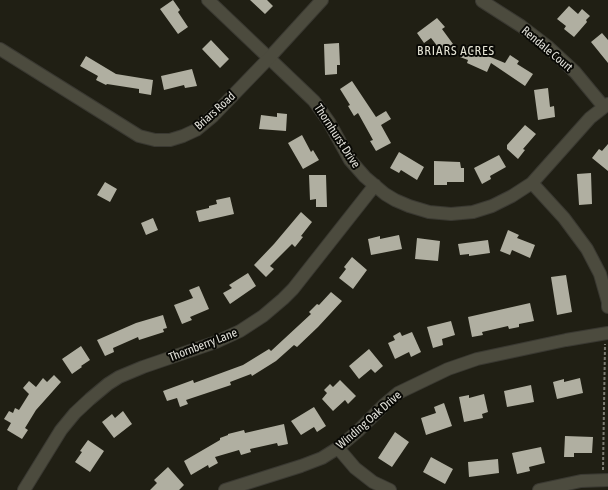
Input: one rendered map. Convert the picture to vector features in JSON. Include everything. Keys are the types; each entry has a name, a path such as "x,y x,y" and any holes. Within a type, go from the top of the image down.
{"street":[{"name":"Thornhurst Drive","path":"208,0 314,101 329,122 350,160 374,186 409,206 429,212 451,214 473,212 492,206 512,196 532,183 590,118 606,105"},
{"name":"Briars Road","path":"0,49 139,136 155,140 170,140 196,130 212,116 269,58 322,0"},
{"name":"Rendale Court","path":"482,1 521,26 547,46 575,72 606,105"},
{"path":"532,183 564,218 587,249 600,274 608,302 608,308"},
{"name":"Thornberry Lane","path":"24,490 61,430 90,398 119,377 225,338 240,331 272,309 295,285 374,186"},
{"name":"Winding Oak Drive","path":"225,490 322,458 338,448 358,431 398,393 448,369 477,359 607,333"},
{"path":"338,448 355,468 373,482 390,490"},
{"path":"540,490 581,481 605,479"}],"path":[{"path":"605,479 607,333"}],"building":[{"path":"173,0 180,10 178,12 188,27 178,34 160,9"},
{"path":"250,0 267,0 273,6 265,14"},
{"path":"569,6 578,14 582,9 590,16 586,20 587,22 574,37 564,29 566,26 557,19"},
{"path":"437,18 445,27 442,29 453,44 442,52 431,38 424,43 417,33"},
{"path":"602,33 608,40 608,63 591,42"},
{"path":"211,40 229,59 220,68 202,49"},
{"path":"339,43 340,65 337,65 337,74 325,75 324,44"},
{"path":"464,46 505,63 510,55 519,61 517,64 533,74 525,86 491,63 487,72 467,63 468,60 460,57"},
{"path":"86,56 116,74 153,80 151,95 139,93 139,89 106,85 96,80 98,76 80,66"},
{"path":"192,69 197,86 185,88 184,85 164,90 161,76"},
{"path":"352,81 376,117 386,111 391,119 381,125 391,143 376,151 370,141 373,140 358,113 354,116 348,106 350,105 340,89"},
{"path":"548,88 550,107 554,106 555,117 538,120 534,90"},
{"path":"277,113 287,114 286,131 259,129 261,115 277,117"},
{"path":"525,125 536,134 523,149 525,150 518,159 507,149 507,145"},
{"path":"302,135 311,152 313,150 319,160 303,169 288,143"},
{"path":"608,144 608,171 592,158 599,149 602,151"},
{"path":"399,152 424,167 417,180 401,170 399,173 390,168"},
{"path":"499,155 506,167 490,176 491,179 482,184 474,168"},
{"path":"434,161 460,162 461,168 464,168 464,182 447,182 447,185 434,185"},
{"path":"591,173 592,204 579,205 577,174"},
{"path":"309,175 326,175 327,207 316,207 316,199 310,200"},
{"path":"105,182 117,189 110,202 97,195"},
{"path":"230,197 234,214 199,222 196,211 209,208 209,206 217,204 216,200"},
{"path":"301,212 312,222 301,236 303,237 295,247 292,244 270,266 274,269 266,277 254,265"},
{"path":"153,218 158,230 146,235 141,223"},
{"path":"508,230 519,235 517,238 535,245 530,258 512,250 510,255 500,251"},
{"path":"399,235 402,249 371,255 368,239 380,236 380,239"},
{"path":"417,238 440,241 438,261 415,259"},
{"path":"488,240 490,253 469,256 469,254 460,255 458,244"},
{"path":"352,257 367,270 353,289 339,278 346,269 344,267"},
{"path":"248,273 256,286 230,304 223,293 232,288 229,285"},
{"path":"566,275 572,312 557,315 551,277"},
{"path":"199,286 209,309 190,317 192,320 182,324 174,305 193,298 189,290"},
{"path":"331,292 342,301 297,347 294,345 276,361 252,376 251,374 230,382 231,385 186,400 188,404 180,407 177,398 167,401 163,391 193,380 194,383 243,365 269,349 271,351 311,314 309,312 317,304 319,305"},
{"path":"530,303 534,321 519,324 519,327 509,329 508,326 482,332 483,335 472,337 468,317"},
{"path":"163,315 167,328 163,329 164,332 139,340 138,337 113,348 114,352 105,356 97,340 136,323"},
{"path":"451,321 455,335 442,339 443,345 433,348 427,327"},
{"path":"400,332 402,336 412,332 421,352 411,357 409,352 395,359 388,343 395,340 393,336"},
{"path":"81,346 90,360 72,374 62,359"},
{"path":"369,349 383,366 375,373 371,369 359,379 349,366"},
{"path":"54,375 61,382 36,410 25,428 28,430 22,439 7,430 11,423 4,419 9,411 13,413 15,408 19,410 29,394 23,388 29,381 36,387 43,378 47,382"},
{"path":"580,378 583,393 557,399 553,382 564,379 564,382"},
{"path":"340,380 356,396 348,404 345,400 333,411 322,399 327,393 324,390 330,384 333,387"},
{"path":"531,385 534,402 507,407 504,391"},
{"path":"484,394 488,412 482,414 483,418 464,422 459,397 469,395 469,398"},
{"path":"444,403 452,426 426,435 421,418 436,413 434,407"},
{"path":"314,407 326,426 317,432 314,427 301,435 291,421"},
{"path":"123,411 132,424 114,438 102,422 112,414 115,418"},
{"path":"284,424 288,444 278,446 277,443 250,449 251,452 241,455 239,450 215,457 218,463 209,468 208,465 191,475 184,461 228,434 244,430 245,433"},
{"path":"395,432 409,442 392,467 378,458"},
{"path":"565,436 593,437 592,453 574,453 574,457 564,457"},
{"path":"88,440 104,451 90,472 75,462 82,452 80,451"},
{"path":"541,447 545,463 529,467 530,471 517,474 512,453"},
{"path":"431,457 453,469 445,484 423,472"},
{"path":"498,459 499,473 469,477 468,462"},
{"path":"168,467 184,485 179,490 150,490 157,483 154,480"}],"district":[{"name":"BRIARS ACRES","path":"456,51"}]}
